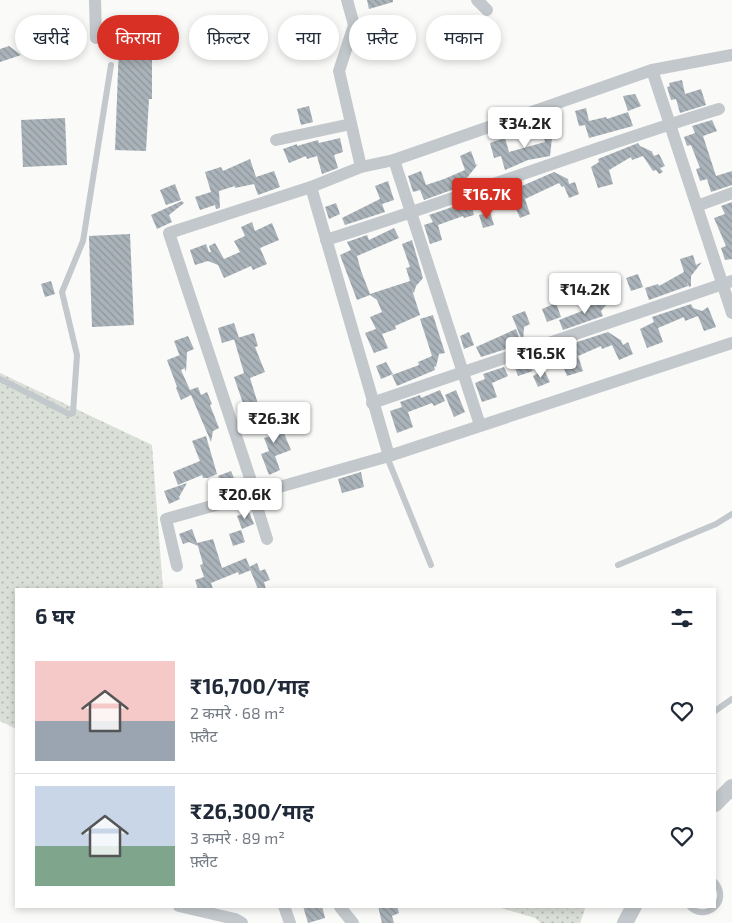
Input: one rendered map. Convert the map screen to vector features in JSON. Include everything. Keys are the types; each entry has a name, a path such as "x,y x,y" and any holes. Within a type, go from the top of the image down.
{"street":[{"path":"95,0 96,38"},
{"path":"347,0 354,25 339,71 361,167"},
{"path":"478,0 487,10"},
{"path":"268,539 169,233 311,188 361,167 394,160 652,70 732,55"},
{"path":"652,70 668,124 697,206 727,282 732,313"},
{"path":"326,240 412,213 668,124 719,109"},
{"path":"276,140 351,124"},
{"path":"394,160 480,425"},
{"path":"311,188 388,456"},
{"path":"697,206 732,193"},
{"path":"372,403 727,282"},
{"path":"177,566 166,519 388,456 732,344"},
{"path":"716,803 732,787"},
{"path":"186,908 238,922"},
{"path":"232,908 238,922"},
{"path":"285,908 290,923"},
{"path":"341,908 353,923"},
{"path":"625,923 633,908"}],"lane":[{"path":"0,379 69,414 73,412 77,355 62,292 83,241 111,65"},
{"path":"388,456 431,565"},
{"path":"618,565 716,524 732,514"},
{"path":"716,710 732,699"},
{"path":"716,883 722,886 728,901"},
{"path":"690,908 694,915 704,920"}],"shaded area":[{"path":"0,373 152,445 163,588 15,588 15,728 0,721"},
{"path":"501,908 585,908 580,923 541,923 535,918"}],"building":[{"path":"367,0 393,0 393,2 369,9"},
{"path":"9,46 15,50 15,57 0,62 0,49"},
{"path":"118,60 152,60 152,99 149,99 146,151 115,150"},
{"path":"682,80 685,94 701,89 706,105 680,113 676,99 671,100 667,87 670,86 669,83"},
{"path":"635,94 641,106 628,111 623,96"},
{"path":"309,106 313,122 301,125 297,109"},
{"path":"586,108 589,121 606,117 607,119 628,112 633,126 589,138 585,125 579,126 575,111"},
{"path":"65,118 67,165 23,167 21,120"},
{"path":"712,120 717,131 703,136 716,176 732,171 732,185 711,192 707,179 700,181 696,169 700,168 691,145 687,146 684,137 695,133 692,126"},
{"path":"553,121 557,136 552,138 550,156 528,160 505,170 501,156 494,158 490,143 505,138 509,152 545,142 541,125"},
{"path":"340,138 343,152 334,155 338,168 322,174 317,156 307,159 306,156 289,163 283,149 297,144 297,146 318,140 319,143"},
{"path":"638,143 640,146 653,152 654,156 659,154 665,166 660,168 663,172 659,174 656,170 653,171 643,156 632,160 631,157 609,170 613,184 598,188 591,167 599,162 598,159"},
{"path":"471,151 476,165 478,164 466,179 468,184 424,200 420,190 413,192 408,176 421,171 426,185 444,179 465,170 460,156"},
{"path":"250,159 256,177 274,171 280,187 258,195 254,184 235,188 235,186 219,191 220,208 216,209 215,205 200,210 195,197 211,192 205,172 221,167 223,171"},
{"path":"554,172 568,179 569,184 575,182 579,194 569,198 564,186 562,187 559,183 525,199 530,214 520,218 515,207 510,209 506,198 517,194 515,189"},
{"path":"388,181 394,200 382,204 385,212 345,225 342,218 380,199 375,186"},
{"path":"175,184 181,200 166,205 160,190"},
{"path":"182,201 184,203 169,215 172,222 157,229 151,215"},
{"path":"470,201 474,215 464,218 463,216 438,225 442,240 430,244 424,225 433,222 429,215"},
{"path":"732,202 732,259 725,260 721,248 726,246 714,218 725,214 721,206"},
{"path":"336,203 340,214 329,219 325,207"},
{"path":"490,212 494,225 483,228 479,215"},
{"path":"252,222 255,231 272,223 279,240 260,248 267,264 253,270 251,266 224,278 218,265 208,261 195,265 190,250 206,244 209,252 211,252 209,246 215,243 224,259 240,252 234,241 245,236 241,227"},
{"path":"394,228 399,238 357,256 361,271 370,294 410,281 406,268 410,267 402,244 412,240 423,278 416,286 414,293 412,290 420,315 395,326 396,329 382,334 388,348 374,353 365,333 376,329 370,317 382,312 377,300 370,295 357,300 340,255 351,250 347,242 367,235 369,240"},
{"path":"130,234 134,325 92,327 89,236"},
{"path":"693,255 696,265 702,262 691,276 691,286 689,287 687,281 688,286 649,300 645,288 658,284 659,286 684,272 680,259"},
{"path":"638,274 643,287 631,291 626,278"},
{"path":"51,281 55,294 45,297 41,284"},
{"path":"608,283 612,296 600,300 596,288"},
{"path":"613,297 601,311 603,316 563,330 559,320"},
{"path":"556,303 561,317 547,322 542,309"},
{"path":"691,304 693,308 702,311 708,307 716,327 704,331 698,316 685,321 684,317 658,328 663,342 647,348 640,329 654,322 652,317"},
{"path":"525,311 530,324 524,327 523,343 512,316"},
{"path":"433,315 445,353 439,354 436,367 434,366 435,370 397,386 392,375 419,365 418,362 432,356 420,319"},
{"path":"234,323 239,338 222,343 218,328"},
{"path":"516,329 522,344 481,357 476,347"},
{"path":"469,332 474,345 464,349 460,336"},
{"path":"608,332 622,341 623,345 628,342 633,354 619,360 612,345 602,349 601,346 578,356 583,371 567,376 559,356 571,351 568,345"},
{"path":"254,333 258,346 255,347 265,372 250,378 262,417 249,421 234,377 244,373 234,339"},
{"path":"188,336 194,349 187,352 186,372 174,341"},
{"path":"180,355 185,368 181,370 190,390 198,387 201,395 207,392 212,404 210,405 219,428 213,431 211,442 191,395 181,400 176,388 167,360"},
{"path":"525,361 533,371 518,376 514,365"},
{"path":"386,362 393,374 381,379 376,366"},
{"path":"504,367 508,376 492,383 497,397 482,402 475,383 485,379 483,374"},
{"path":"544,370 550,382 538,387 533,376"},
{"path":"440,390 445,401 434,406 432,403 408,412 413,427 397,433 390,411 402,407 400,402 420,395 421,398"},
{"path":"456,390 465,412 454,417 445,395"},
{"path":"275,412 291,450 275,456 280,470 269,475 261,454 269,451 264,438 271,436 264,416"},
{"path":"206,436 217,474 208,478 203,478 202,475 178,485 173,472 200,461 192,441"},
{"path":"231,471 236,483 223,488 218,476"},
{"path":"361,472 364,487 342,493 338,479"},
{"path":"187,483 179,497 180,499 169,504 164,491"},
{"path":"249,512 254,524 242,529 237,516"},
{"path":"192,529 197,543 213,539 222,568 246,558 251,570 239,575 238,572 211,583 213,588 198,588 195,580 204,577 200,565 203,564 198,546 189,542 183,544 179,534"},
{"path":"241,530 245,542 233,546 229,534"},
{"path":"257,563 260,571 265,569 270,580 264,582 266,588 258,588 249,567"},
{"path":"304,908 322,908 325,918 308,923"},
{"path":"378,908 398,908 399,913 392,916 394,923 382,923"}]}
